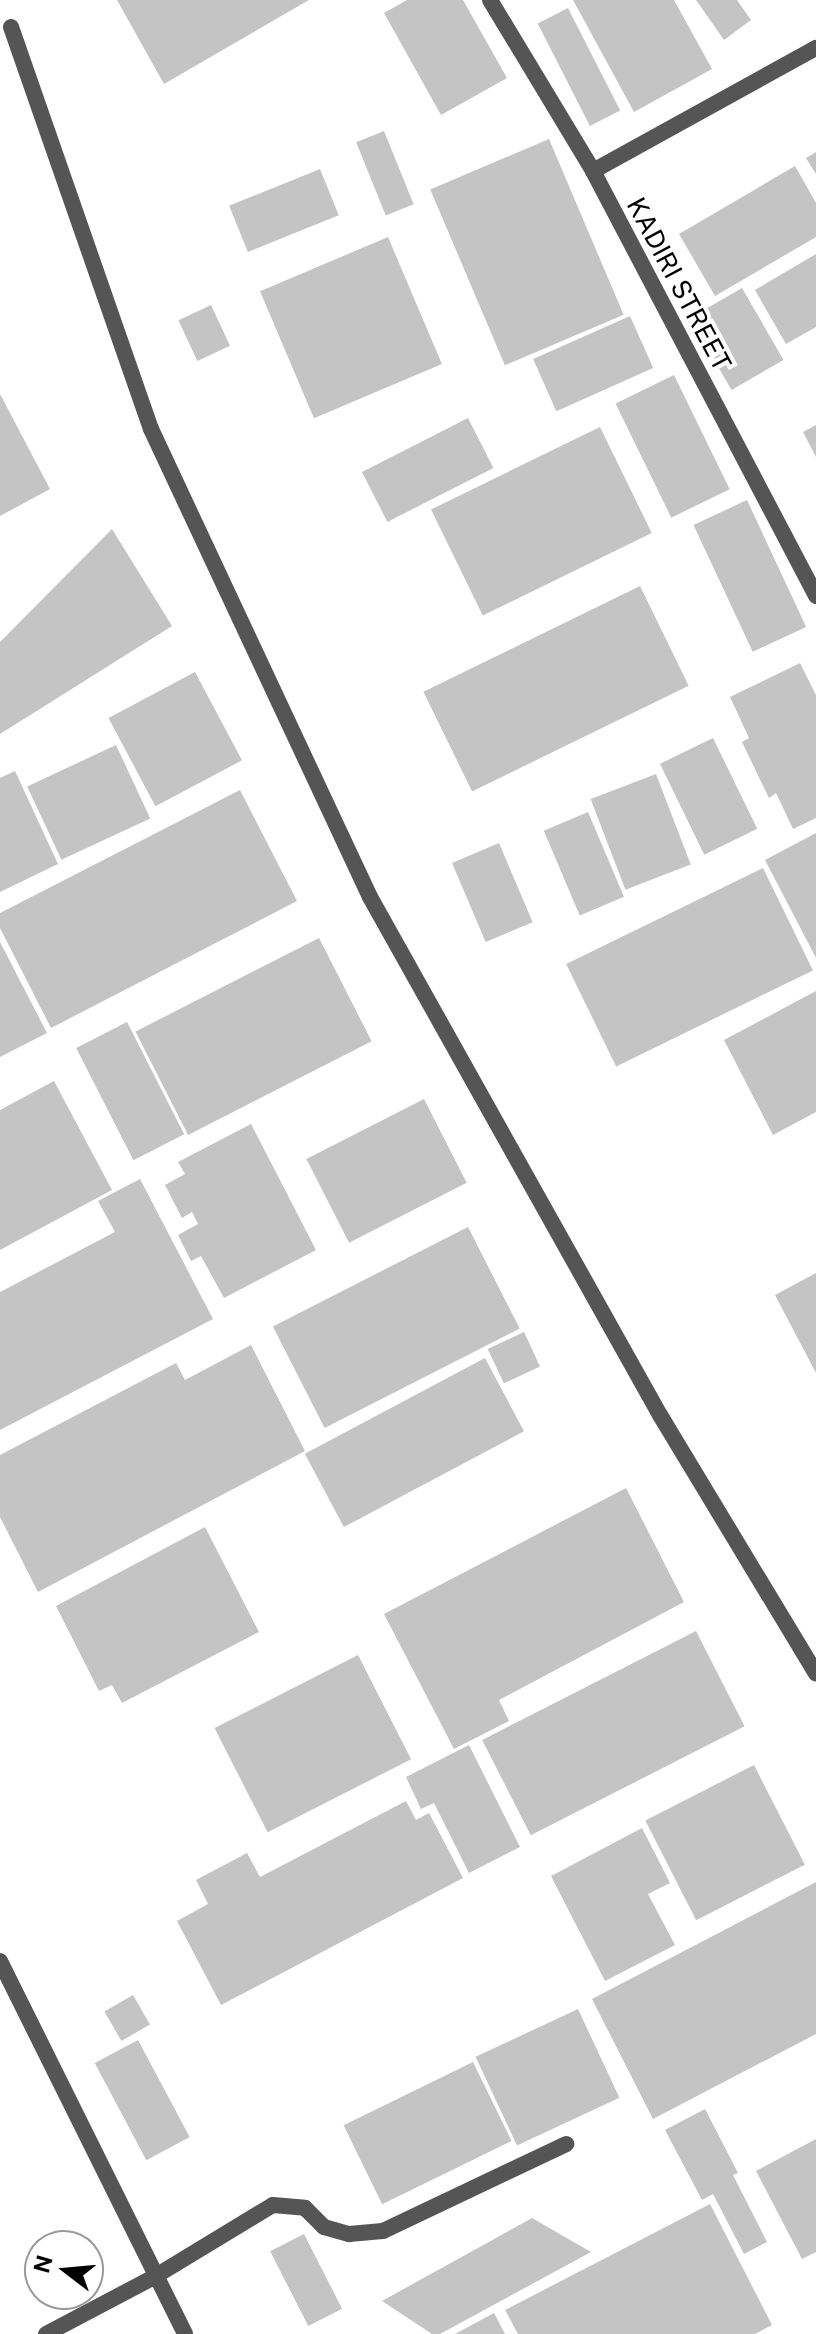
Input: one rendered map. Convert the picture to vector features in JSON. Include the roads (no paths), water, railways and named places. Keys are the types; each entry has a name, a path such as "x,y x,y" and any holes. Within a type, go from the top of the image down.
{"street":[{"name":"KADIRI STREET","path":"490,0 593,171 816,596"},
{"path":"11,27 151,429 370,897 660,1415 816,1674"},
{"path":"593,171 816,48"},
{"path":"0,1961 154,2277 185,2334"},
{"path":"46,2334 154,2277 273,2205 291,2204 305,2208 324,2227 349,2234 383,2231 566,2144"}]}
